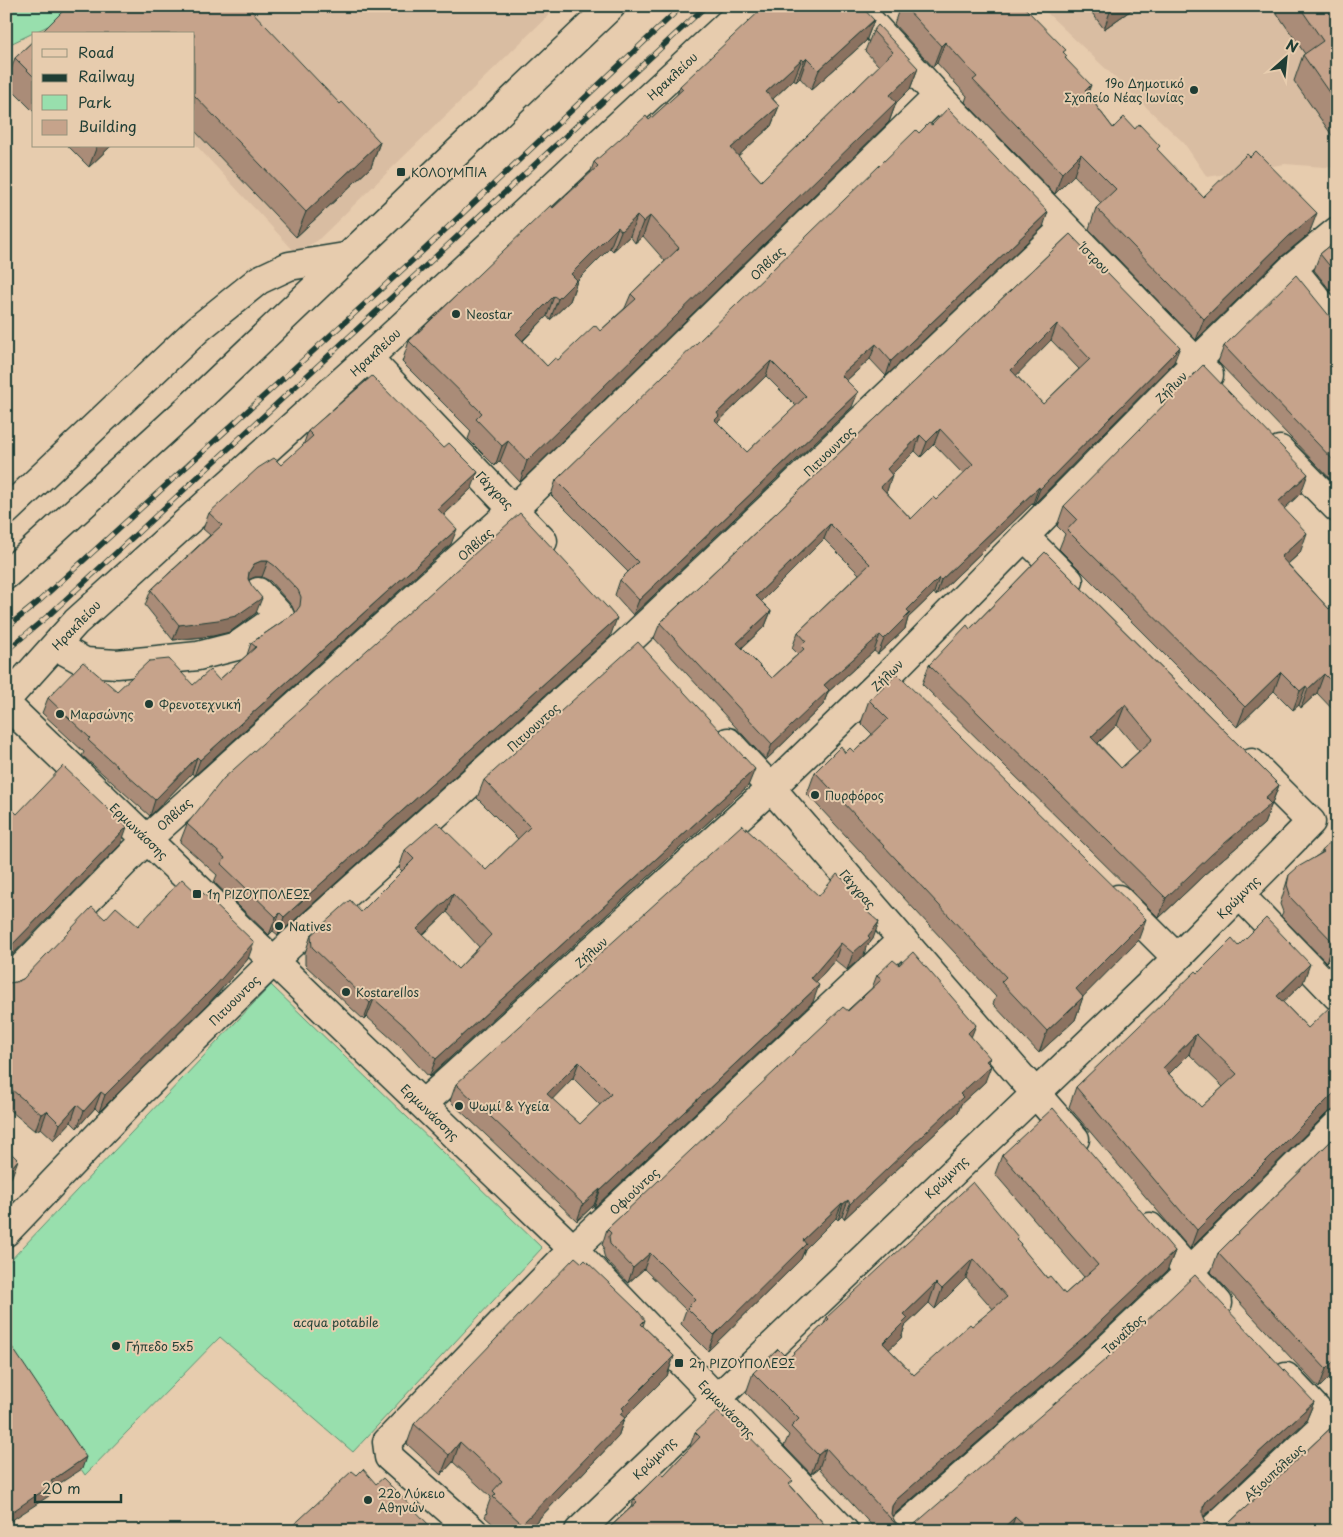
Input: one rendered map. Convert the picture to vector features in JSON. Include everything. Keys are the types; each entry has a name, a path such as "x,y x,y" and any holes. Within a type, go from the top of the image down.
{"street":[{"path":"6,575 188,408 611,6"},
{"name":"Ηρακλείου","path":"6,702 76,622 368,358 747,6"},
{"name":"Ίστρου","path":"856,6 938,96 1229,396"},
{"name":"Ολβίας","path":"6,984 146,839 514,509 938,96"},
{"name":"Πιτυουντος","path":"6,1232 135,1097 273,961 632,638 1065,227"},
{"name":"Ζήλων","path":"423,1104 771,788 889,674 1196,362 1292,268 1337,231"},
{"path":"6,511 191,335 259,280 289,266 345,257"},
{"path":"1292,268 1337,324"},
{"name":"Γάγγρας","path":"368,358 560,559"},
{"path":"1263,431 1337,508"},
{"path":"1024,536 1087,599"},
{"path":"56,646 85,662 117,664 198,656 236,646 280,616 258,592"},
{"path":"612,617 652,660"},
{"path":"889,674 910,695"},
{"name":"Ερμωνάσσης","path":"6,702 573,1249 844,1531"},
{"name":"Γάγγρας","path":"711,724 771,788 1093,1160"},
{"name":"Κρώμνης","path":"579,1531 1177,958 1311,822 1234,745"},
{"path":"1100,882 1177,958"},
{"path":"1240,895 1337,996"},
{"name":"Οφιούντος","path":"473,1531 389,1457 387,1442 573,1249 902,940"},
{"name":"Ταναΐδος","path":"899,1531 1088,1367 1337,1126"},
{"path":"1131,1205 1188,1272 1233,1320"},
{"path":"1271,1361 1334,1422"},
{"name":"Αξιουπόλεως","path":"1211,1531 1334,1422"}],"shaded area":[{"path":"65,6 558,6 317,241 295,252 195,144 195,32 89,32"},
{"name":"19ο Δημοτικό Σχολείο Νέας Ιωνίας","path":"1049,6 1337,6 1337,168 1285,164 1207,177 1184,143 1044,10"}],"green space":[{"path":"6,6 65,6 73,14 32,32 6,46"},
{"name":"acqua potabile","path":"271,985 542,1248 353,1452 220,1337 85,1475 6,1356 6,1265"}],"building":[{"path":"68,6 247,6 340,104 342,102 380,142 306,212 195,96 195,32 42,32"},
{"path":"765,6 861,6 874,20 819,70 807,58 804,61 802,59 766,92 779,106 731,148 761,181 893,52 873,31 878,25 918,68 890,95 896,102 527,461 508,441 502,446 476,419 482,413 409,341 551,205 553,208 598,166 594,162 646,116 649,120 683,89 680,86","holes":["637,216 643,222 650,216 679,248 631,294 636,299 600,331 595,325 558,360 555,358 547,366 516,334 554,296 558,299 577,280 571,274 618,227 621,231"]},
{"path":"904,6 1023,6 1066,50 1063,52 1067,56 1065,58 1091,85 1085,91 1113,128 1124,117 1135,129 1139,124 1160,146 1157,149 1203,197 1247,154 1250,157 1256,151 1317,213 1289,236 1204,319 1096,208 1116,189 1081,154 1062,173 973,80 977,77 945,42 941,46"},
{"path":"1299,6 1337,6 1337,104 1303,55 1323,41"},
{"path":"32,42 32,75 15,58"},
{"path":"948,108 1048,212 891,361 876,344 841,375 858,392 639,600 620,580 638,562 556,480 916,130 919,133 929,123 932,125","holes":["771,361 806,396 747,452 715,420 719,416 717,413"]},
{"path":"1070,234 1180,347 1040,489 1039,487 941,580 939,578 907,610 910,613 884,639 880,635 824,685 829,690 772,744 660,623","holes":["1057,324 1090,359 1043,404 1011,370","940,429 973,464 936,500 933,497 911,519 881,487 892,475 887,469 920,435 927,442","830,524 870,564 798,632 806,641 801,646 804,649 772,678 737,643 771,611 756,596"]},
{"path":"1337,240 1337,275 1320,254"},
{"path":"1296,275 1331,318 1337,322 1337,464 1224,346"},
{"path":"1203,365 1308,474 1278,502 1307,533 1281,557 1329,609 1335,603 1337,605 1337,687 1324,674 1308,689 1306,686 1300,691 1281,672 1245,707 1067,530 1077,519 1064,506"},
{"path":"372,376 443,448 449,443 478,472 438,509 457,529 200,760 197,757 155,800 90,742 88,740 90,738 48,698 83,662 117,691 149,661 169,659 193,685 210,670 219,680 256,647 251,643 295,613 300,606 301,597 298,590 268,561 254,564 249,572 248,579 262,598 236,616 179,625 151,590 222,525 209,513 258,468 274,458 281,465 313,436 308,431"},
{"path":"520,513 617,618 284,917 280,913 276,917 221,864 225,858 187,824 224,778"},
{"path":"1045,552 1279,785 1265,798 1271,804 1212,854 1166,898 929,665 967,625 970,629","holes":["1125,705 1153,739 1121,768 1091,737"]},
{"path":"638,642 755,769 436,1059 409,1030 374,999 370,1003 312,947 311,935 350,900 361,912 414,859 405,850 437,822 486,870 530,827 484,780","holes":["453,894 491,935 458,969 417,929"]},
{"path":"897,674 1146,919 1076,989 1083,997 1047,1031 1001,982 1006,977 815,772 841,746 845,753 850,748 854,752 888,719 869,700"},
{"path":"63,766 127,827 6,951 6,803 17,814"},
{"path":"742,825 819,896 837,874 870,902 864,909 879,922 868,936 870,938 853,953 841,943 811,978 819,985 600,1191 600,1189 583,1204 456,1084","holes":["579,1062 611,1094 580,1124 547,1094"]},
{"path":"1337,835 1337,939 1333,942 1289,896 1287,885 1289,875 1298,867 1324,852 1322,851"},
{"path":"182,879 200,896 202,892 254,942 215,986 105,1095 101,1092 84,1111 77,1105 60,1124 47,1111 41,1114 6,1085 6,981 9,983 23,979 92,907 105,919 116,907 138,926"},
{"path":"1266,918 1310,964 1277,996 1308,1028 1337,1000 1337,1092 1197,1230 1076,1087 1196,971 1198,973 1232,939 1238,946","holes":["1196,1034 1237,1074 1201,1107 1163,1068"]},
{"path":"913,952 976,1025 968,1033 990,1058 986,1061 991,1066 960,1094 963,1097 850,1204 848,1200 842,1203 803,1240 806,1244 714,1335 687,1308 696,1299 650,1253 633,1268 610,1244 609,1236 611,1233 607,1229 843,1007 848,1011 882,979 877,975 893,960 899,965"},
{"path":"1053,1108 1175,1251 1085,1336 896,1500 892,1506 891,1514 895,1522 901,1526 909,1527 916,1523 1106,1359 1195,1275 1314,1402 1207,1500 1203,1507 1203,1515 1206,1522 1213,1526 1221,1527 1229,1523 1337,1424 1337,1531 1310,1531 1307,1528 1303,1531 1299,1527 1296,1531 1030,1531 1015,1517 1000,1531 902,1531 826,1448 818,1455 791,1427 799,1419 753,1373 778,1349 788,1359 829,1319 827,1317 973,1182 1018,1237 1016,1239 1020,1245 1047,1278 1050,1276 1065,1294 1098,1265 1002,1155","holes":["973,1259 1007,1297 972,1326 970,1324 914,1375 883,1343 908,1318 904,1314 936,1283 942,1289"]},
{"path":"1337,1135 1337,1232 1333,1236 1337,1239 1337,1358 1326,1369 1218,1253"},
{"path":"6,1148 18,1160 6,1174"},
{"path":"575,1257 582,1263 585,1260 638,1311 645,1320 641,1324 674,1356 622,1408 624,1410 620,1414 625,1418 522,1524 493,1497 496,1494 493,1491 502,1481 460,1442 449,1455 414,1424"},
{"path":"6,1338 86,1457 51,1481 53,1484 6,1516"},
{"path":"718,1411 724,1418 727,1414 793,1481 789,1484 830,1531 706,1531 701,1525 695,1531 606,1531 637,1502 634,1499 661,1472 664,1475 700,1437 695,1432"},
{"name":"22ο Λύκειο Αθηνών","path":"363,1469 376,1484 383,1478 435,1531 287,1531 352,1471 357,1475"}],"railway":[{"path":"6,628 37,603 426,248 682,6"},
{"path":"6,651 49,615 706,6"}],"place":[{"name":"19ο Δημοτικό Σχολείο Νέας Ιωνίας","path":"1194,90"},
{"name":"ΚΟΛΟΥΜΠΙΑ","path":"401,172"},
{"name":"Neostar","path":"456,314"},
{"name":"Φρενοτεχνική","path":"149,704"},
{"name":"Μαρσώνης","path":"60,714"},
{"name":"Πυρφόρος","path":"815,795"},
{"name":"1η ΡΙΖΟΥΠΟΛΕΩΣ","path":"197,894"},
{"name":"Natives","path":"279,926"},
{"name":"Kostarellos","path":"346,992"},
{"name":"Ψωμί & Υγεία","path":"459,1106"},
{"name":"Γήπεδο 5x5","path":"116,1346"},
{"name":"2η ΡΙΖΟΥΠΟΛΕΩΣ","path":"679,1363"},
{"name":"22ο Λύκειο Αθηνών","path":"368,1500"}]}
